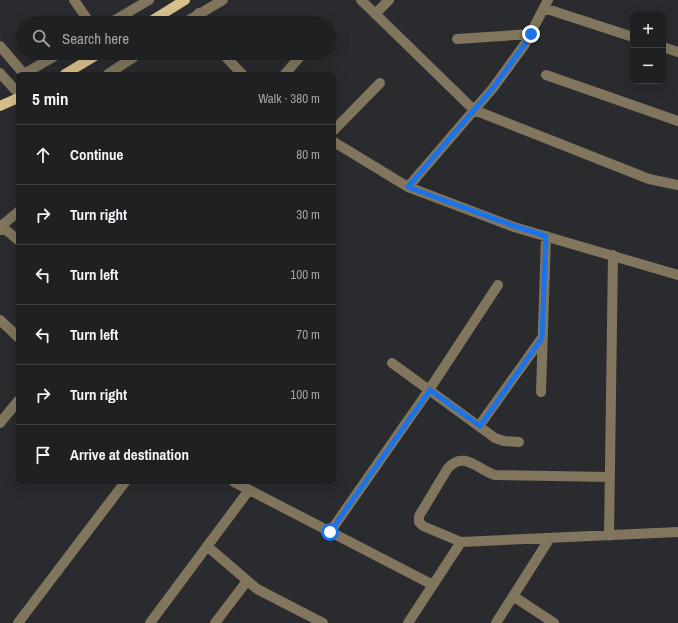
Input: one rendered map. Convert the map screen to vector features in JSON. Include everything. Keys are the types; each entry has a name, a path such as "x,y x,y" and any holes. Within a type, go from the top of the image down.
{"main road":[{"path":"159,16 185,0"},
{"path":"68,72 88,60"},
{"path":"0,106 16,99"}],"street":[{"path":"74,0 85,16"},
{"path":"119,16 137,3 149,0"},
{"path":"203,16 223,0"},
{"path":"361,0 474,110 649,179 678,185"},
{"path":"375,14 389,0"},
{"path":"408,187 493,88 525,44 546,4 630,36"},
{"path":"457,39 531,34"},
{"path":"0,46 22,72"},
{"path":"666,48 678,52"},
{"path":"27,72 48,60"},
{"path":"111,72 129,60"},
{"path":"229,60 240,72"},
{"path":"287,72 297,60"},
{"path":"0,73 16,97"},
{"path":"546,75 678,121"},
{"path":"336,128 380,83"},
{"path":"336,143 408,187 514,226 678,275"},
{"path":"0,227 16,214"},
{"path":"0,230 6,230 16,238"},
{"path":"541,392 546,236"},
{"path":"609,536 613,255"},
{"path":"330,532 430,390 498,285"},
{"path":"0,320 16,335"},
{"path":"480,426 542,338"},
{"path":"392,363 495,438 504,441 519,442"},
{"path":"1,420 16,403"},
{"path":"610,477 495,475 486,473 472,463 462,460 453,462 418,516 419,522 423,526 461,542 678,532"},
{"path":"18,623 123,484"},
{"path":"238,484 433,585"},
{"path":"150,623 249,490"},
{"path":"496,623 550,538"},
{"path":"408,623 461,542"},
{"path":"207,546 257,589 323,623"},
{"path":"215,623 247,581"},
{"path":"513,596 554,623"}],"route":[{"path":"330,532 430,390 480,426 542,338 546,236 514,226 408,187 493,88 531,34"}]}
